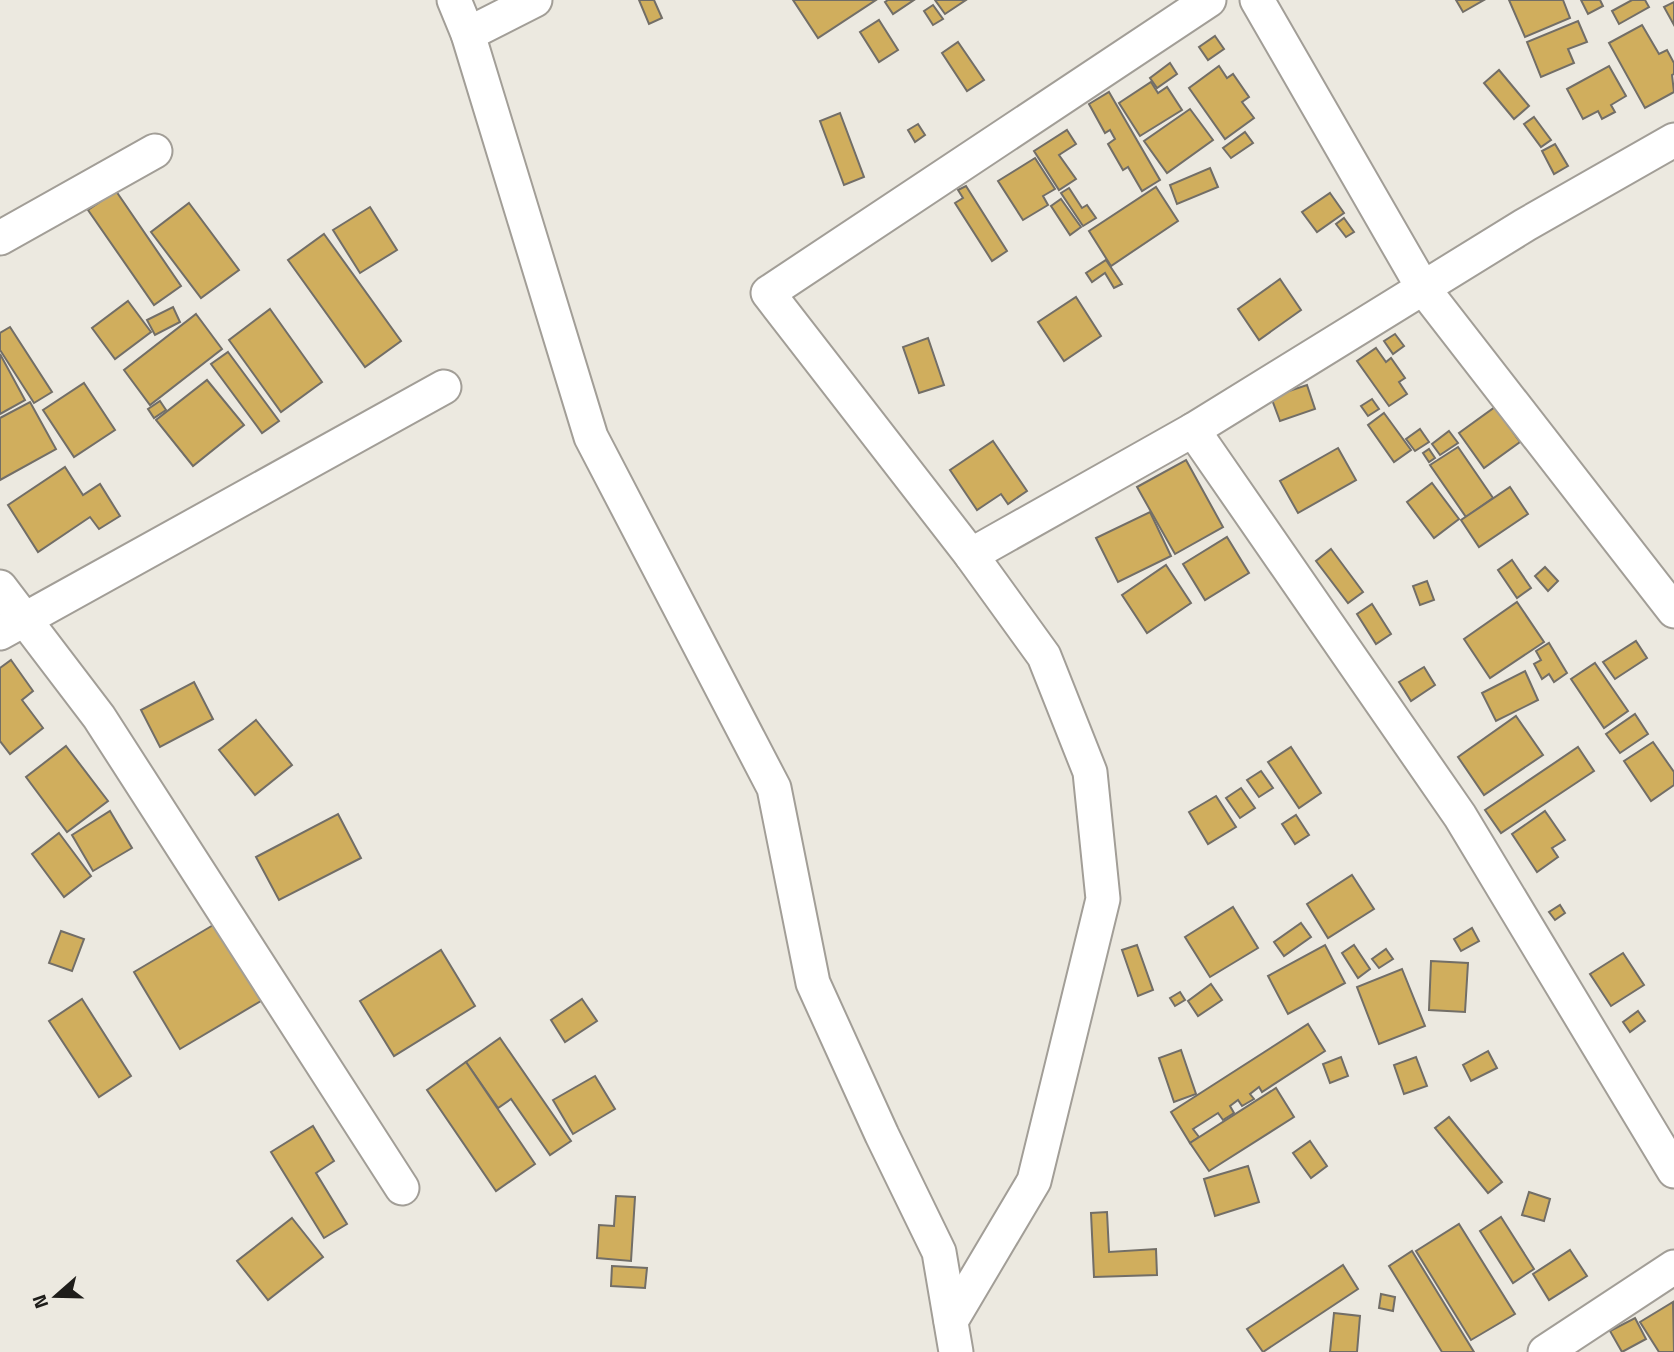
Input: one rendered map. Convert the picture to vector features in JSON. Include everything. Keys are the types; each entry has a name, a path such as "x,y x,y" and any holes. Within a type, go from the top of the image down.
{"street":[{"path":"454,0 468,34 591,437 774,788 813,983 939,1252 954,1337"},
{"path":"468,34 536,0"},
{"path":"954,1337 1034,1181 1103,900 1090,772 1044,656 971,555 768,293 1209,0"},
{"path":"1257,0 1423,288 1674,611"},
{"path":"971,555 1193,430 1525,225 1674,140"},
{"path":"0,238 155,151"},
{"path":"12,626 444,387"},
{"path":"1193,430 1460,816 1674,1171"},
{"path":"0,587 12,626 99,717 402,1188"},
{"path":"1545,1352 1674,1267"}],"building":[{"path":"639,0 654,0 662,18 649,24"},
{"path":"793,0 876,0 818,38"},
{"path":"914,0 893,14 885,2"},
{"path":"935,0 966,0 945,14"},
{"path":"1456,0 1484,0 1463,12"},
{"path":"1509,0 1563,0 1570,18 1525,37"},
{"path":"1581,0 1600,0 1603,6 1588,14"},
{"path":"1632,0 1645,0 1649,7 1619,24 1612,11"},
{"path":"1674,2 1674,25 1664,7"},
{"path":"933,5 943,19 933,25 924,11"},
{"path":"879,20 898,50 879,62 860,32"},
{"path":"1578,21 1587,42 1568,49 1574,63 1541,77 1527,42"},
{"path":"1642,25 1659,54 1667,50 1674,63 1674,92 1645,108 1609,43"},
{"path":"1215,36 1224,49 1208,60 1199,47"},
{"path":"958,42 984,80 967,91 942,53"},
{"path":"1170,63 1177,74 1157,88 1150,78"},
{"path":"1219,66 1227,78 1233,74 1249,97 1242,102 1254,118 1225,139 1189,88"},
{"path":"1609,66 1626,96 1611,105 1615,112 1602,119 1598,111 1583,119 1567,89"},
{"path":"1499,70 1529,106 1514,119 1484,83"},
{"path":"1151,82 1158,93 1167,87 1182,110 1140,136 1119,103"},
{"path":"1109,92 1160,180 1142,191 1128,167 1123,170 1108,144 1115,139 1110,130 1105,133 1089,104"},
{"path":"1190,109 1213,140 1167,173 1144,141"},
{"path":"840,113 864,177 844,185 820,121"},
{"path":"1534,117 1551,140 1541,147 1524,124"},
{"path":"918,124 925,135 915,142 908,130"},
{"path":"1067,130 1076,144 1059,155 1076,179 1059,190 1034,151"},
{"path":"1245,132 1253,143 1231,158 1223,148"},
{"path":"1555,144 1568,166 1554,174 1542,151"},
{"path":"1035,158 1055,189 1043,196 1048,205 1023,220 998,181"},
{"path":"1210,168 1218,187 1177,204 1170,185"},
{"path":"966,186 1007,251 992,261 955,203 963,198 958,190"},
{"path":"1156,187 1178,221 1111,266 1089,231"},
{"path":"1069,188 1082,208 1087,205 1096,218 1083,226 1061,193"},
{"path":"116,191 181,286 154,305 88,210"},
{"path":"1330,193 1344,213 1317,232 1302,212"},
{"path":"1061,199 1081,227 1070,235 1051,206"},
{"path":"189,203 239,270 201,298 151,232"},
{"path":"370,207 397,250 360,273 333,230"},
{"path":"1344,218 1354,232 1346,237 1336,224"},
{"path":"324,234 401,341 365,367 288,260"},
{"path":"1106,260 1122,284 1114,288 1105,273 1092,282 1086,273"},
{"path":"1280,279 1301,310 1259,340 1238,309"},
{"path":"1076,297 1101,336 1064,361 1038,322"},
{"path":"128,301 151,332 115,359 92,328"},
{"path":"173,307 180,322 155,335 147,320"},
{"path":"270,309 322,382 281,412 229,340"},
{"path":"196,314 222,349 150,405 124,370"},
{"path":"10,327 52,392 34,403 0,350 0,333"},
{"path":"1395,334 1404,346 1393,354 1384,341"},
{"path":"928,338 944,385 919,393 903,347"},
{"path":"1376,348 1386,362 1391,358 1405,378 1399,382 1407,394 1389,406 1357,361"},
{"path":"228,352 279,421 262,433 211,364"},
{"path":"0,354 25,400 0,414"},
{"path":"207,380 244,425 193,466 156,420"},
{"path":"84,383 115,430 74,457 43,410"},
{"path":"1307,385 1315,409 1280,421 1271,397"},
{"path":"1372,399 1379,409 1368,416 1361,406"},
{"path":"160,401 166,410 154,418 148,409"},
{"path":"30,402 56,449 0,480 0,418"},
{"path":"1495,407 1520,442 1484,468 1459,433"},
{"path":"1384,413 1411,450 1394,462 1368,425"},
{"path":"1420,429 1429,442 1415,451 1406,439"},
{"path":"1449,431 1458,443 1440,455 1432,444"},
{"path":"993,441 1027,491 1008,504 1001,494 977,510 950,470"},
{"path":"1458,447 1493,498 1466,517 1430,465"},
{"path":"1338,448 1356,480 1298,513 1280,481"},
{"path":"1429,449 1435,458 1429,462 1423,453"},
{"path":"1186,460 1223,527 1175,554 1137,487"},
{"path":"65,467 83,495 100,484 120,516 99,529 90,517 38,552 8,505"},
{"path":"1432,483 1459,519 1434,538 1407,502"},
{"path":"1510,487 1528,514 1479,547 1461,520"},
{"path":"1150,512 1171,556 1118,582 1096,538"},
{"path":"1227,537 1249,573 1205,600 1183,564"},
{"path":"1331,549 1363,592 1348,603 1316,561"},
{"path":"1512,560 1531,588 1517,598 1498,570"},
{"path":"1166,565 1191,603 1147,633 1122,595"},
{"path":"1545,567 1558,581 1548,591 1535,576"},
{"path":"1427,581 1434,600 1420,605 1413,586"},
{"path":"1517,602 1544,642 1490,678 1464,639"},
{"path":"1372,604 1391,634 1376,644 1357,614"},
{"path":"1636,641 1647,658 1615,679 1603,662"},
{"path":"1549,643 1567,673 1554,682 1549,674 1542,679 1534,664 1541,660 1536,651"},
{"path":"11,660 33,691 22,700 43,728 10,754 0,741 0,668"},
{"path":"1595,663 1628,711 1604,728 1571,679"},
{"path":"1424,667 1435,685 1411,701 1399,682"},
{"path":"1525,671 1538,700 1496,721 1482,693"},
{"path":"194,682 213,719 160,747 141,710"},
{"path":"1635,714 1648,734 1620,753 1606,734"},
{"path":"1516,716 1543,755 1484,795 1458,757"},
{"path":"256,720 292,765 255,795 219,750"},
{"path":"1653,742 1674,772 1674,785 1651,801 1624,761"},
{"path":"66,746 108,801 67,832 26,777"},
{"path":"1291,747 1321,793 1299,808 1268,762"},
{"path":"1578,747 1594,771 1501,833 1485,810"},
{"path":"1261,771 1273,788 1259,797 1247,780"},
{"path":"1241,788 1255,808 1240,818 1226,798"},
{"path":"1216,796 1236,827 1208,844 1189,812"},
{"path":"110,811 132,848 93,871 72,835"},
{"path":"1545,811 1565,840 1552,848 1558,857 1537,872 1512,834"},
{"path":"338,814 361,858 279,900 256,857"},
{"path":"1296,815 1309,835 1295,844 1282,824"},
{"path":"59,833 91,876 64,897 32,854"},
{"path":"1352,875 1374,909 1328,938 1307,904"},
{"path":"1560,905 1565,913 1555,920 1549,912"},
{"path":"1233,907 1258,948 1210,977 1185,937"},
{"path":"220,921 266,998 180,1049 134,972"},
{"path":"1301,923 1311,937 1284,956 1274,942"},
{"path":"1472,928 1479,941 1461,951 1454,939"},
{"path":"61,931 84,939 72,971 49,963"},
{"path":"1137,945 1153,990 1138,996 1122,950"},
{"path":"1325,945 1345,983 1288,1014 1268,976"},
{"path":"1354,945 1370,969 1358,978 1342,953"},
{"path":"1386,949 1393,959 1379,968 1372,959"},
{"path":"441,950 475,1006 394,1056 360,1001"},
{"path":"1623,953 1644,985 1611,1006 1590,974"},
{"path":"1431,961 1468,963 1465,1012 1429,1010"},
{"path":"1402,969 1425,1026 1379,1044 1357,987"},
{"path":"1211,984 1222,1000 1198,1016 1188,1001"},
{"path":"1180,992 1185,1000 1175,1006 1170,998"},
{"path":"82,999 131,1076 99,1097 49,1021"},
{"path":"582,999 597,1021 565,1042 551,1020"},
{"path":"1638,1011 1645,1021 1630,1032 1623,1022"},
{"path":"1308,1024 1325,1051 1262,1092 1259,1087 1250,1094 1254,1099 1242,1106 1238,1100 1230,1106 1234,1113 1223,1120 1218,1113 1193,1129 1199,1137 1190,1143 1171,1112"},
{"path":"500,1038 571,1141 550,1155 511,1099 498,1108 466,1062"},
{"path":"1181,1050 1196,1094 1174,1102 1159,1058"},
{"path":"1488,1051 1497,1068 1471,1081 1463,1065"},
{"path":"1341,1057 1348,1076 1330,1083 1323,1064"},
{"path":"1416,1057 1427,1086 1404,1094 1394,1065"},
{"path":"466,1062 535,1164 496,1191 427,1090"},
{"path":"595,1076 615,1109 573,1134 553,1100"},
{"path":"1276,1088 1294,1117 1209,1171 1190,1143"},
{"path":"1449,1117 1502,1182 1488,1193 1435,1128"},
{"path":"313,1126 334,1161 316,1173 347,1224 324,1238 271,1152"},
{"path":"1310,1141 1327,1166 1311,1178 1293,1153"},
{"path":"1248,1166 1259,1202 1215,1216 1204,1179"},
{"path":"1529,1192 1550,1199 1544,1221 1522,1215"},
{"path":"616,1196 635,1197 631,1261 597,1258 599,1225 614,1226"},
{"path":"1107,1212 1109,1252 1156,1249 1157,1275 1094,1277 1091,1213"},
{"path":"1501,1217 1534,1269 1513,1283 1480,1231"},
{"path":"292,1218 323,1257 268,1300 237,1261"},
{"path":"1459,1224 1515,1314 1471,1340 1416,1251"},
{"path":"1570,1250 1587,1276 1549,1300 1533,1274"},
{"path":"1412,1251 1474,1352 1442,1352 1389,1266"},
{"path":"1343,1265 1358,1289 1263,1352 1247,1329"},
{"path":"612,1266 647,1268 645,1288 611,1286"},
{"path":"1381,1294 1395,1297 1393,1311 1379,1308"},
{"path":"1673,1302 1674,1352 1659,1352 1640,1322"},
{"path":"1334,1313 1360,1316 1357,1352 1330,1352"},
{"path":"1635,1318 1646,1339 1622,1352 1610,1331"}]}
